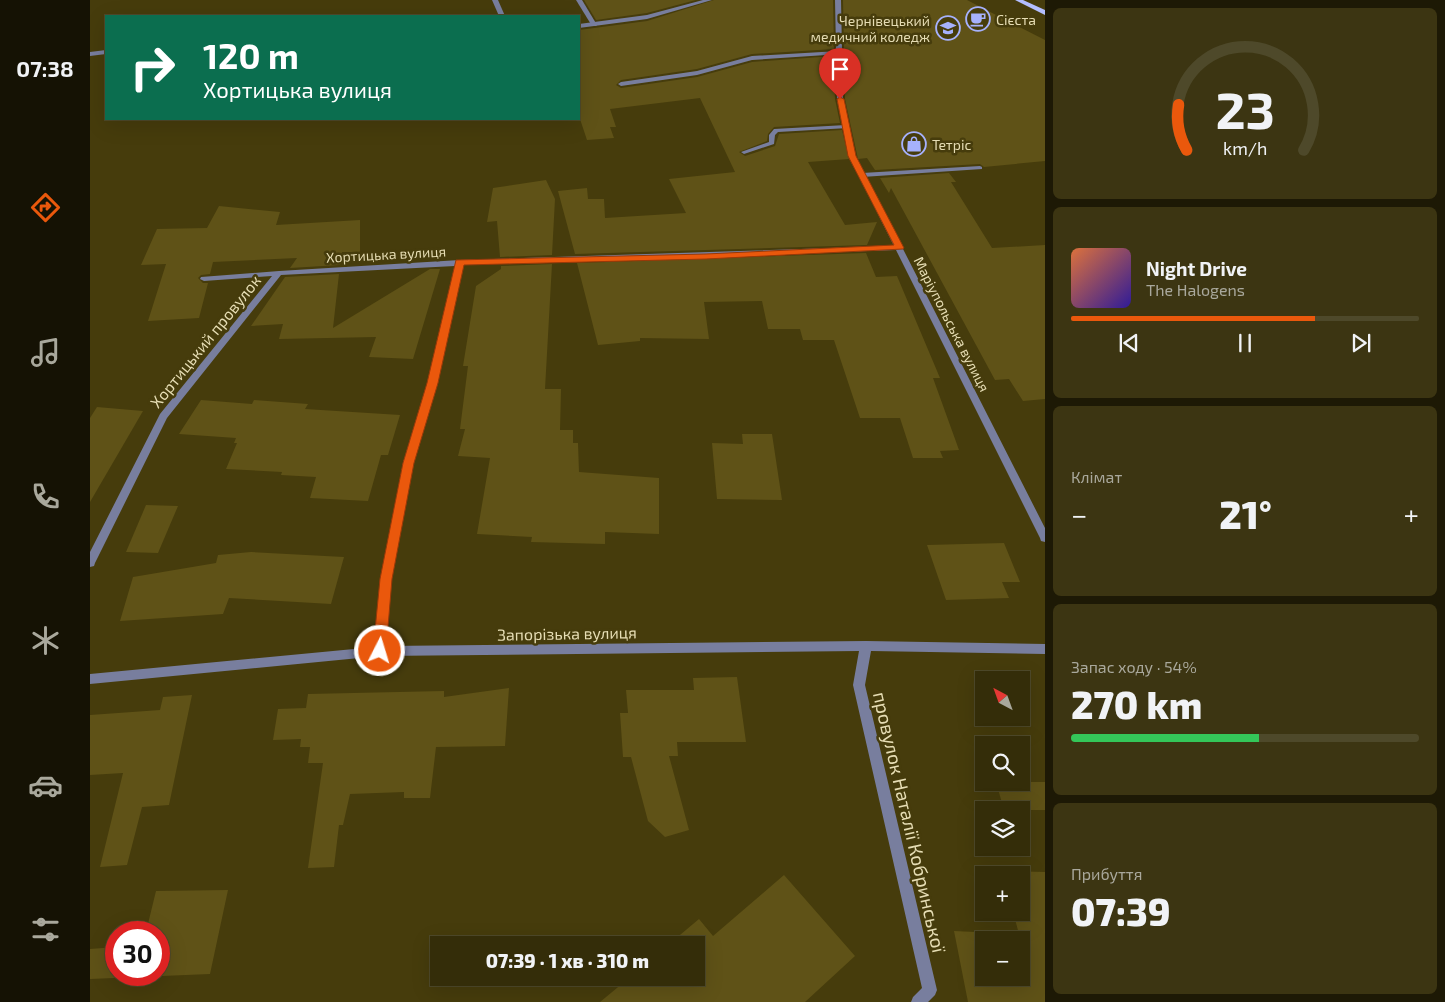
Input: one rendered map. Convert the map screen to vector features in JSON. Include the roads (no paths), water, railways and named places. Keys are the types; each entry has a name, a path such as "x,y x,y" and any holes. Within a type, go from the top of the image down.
{"main road":[{"path":"1018,0 1045,14"}],"street":[{"path":"495,0 502,15"},
{"path":"580,0 594,25"},
{"path":"580,26 647,17 709,0"},
{"name":"Маріупольська вулиця","path":"838,0 840,99 852,156 1045,538"},
{"path":"90,54 105,52"},
{"path":"621,84 697,73 752,58 839,53"},
{"path":"744,152 772,142 772,135 776,130 846,126"},
{"path":"862,175 980,168"},
{"name":"Хортицька вулиця","path":"204,279 460,262 706,256 900,248"},
{"path":"380,651 386,579 408,463 432,383 460,262"},
{"name":"Хортицький провулок","path":"90,563 163,416 279,273"},
{"name":"Запорізька вулиця","path":"90,678 380,651 866,646 1045,648"},
{"name":"провулок Наталії Кобринської","path":"866,646 859,685 930,990 918,1002"}],"place":[{"name":"Сієста","path":"978,19"},
{"name":"Чернівецький медичний коледж","path":"948,28"},
{"name":"Тетріс","path":"914,144"}]}
